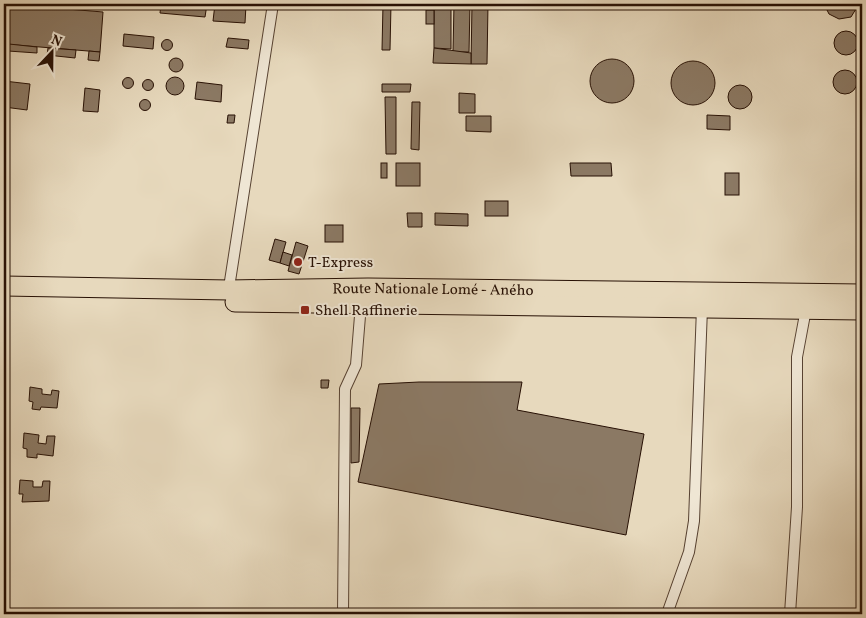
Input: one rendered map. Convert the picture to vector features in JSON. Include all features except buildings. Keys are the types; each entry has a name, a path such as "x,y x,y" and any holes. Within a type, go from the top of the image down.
{"highway":[{"name":"Route Nationale Lomé - Aného","path":"4,286 227,296"},
{"name":"Route Nationale Lomé - Aného","path":"4,297 862,294"},
{"name":"Route Nationale Lomé - Aného","path":"367,296 702,308 862,310"}],"street":[{"path":"227,296 273,4"},
{"path":"343,614 345,389 356,365 360,316 367,296"},
{"path":"667,614 689,552 694,521 702,308"},
{"path":"790,614 798,508 797,357 806,309"}],"place":[{"name":"T-Express","path":"298,262"},
{"name":"Shell Raffinerie","path":"305,310"}]}
